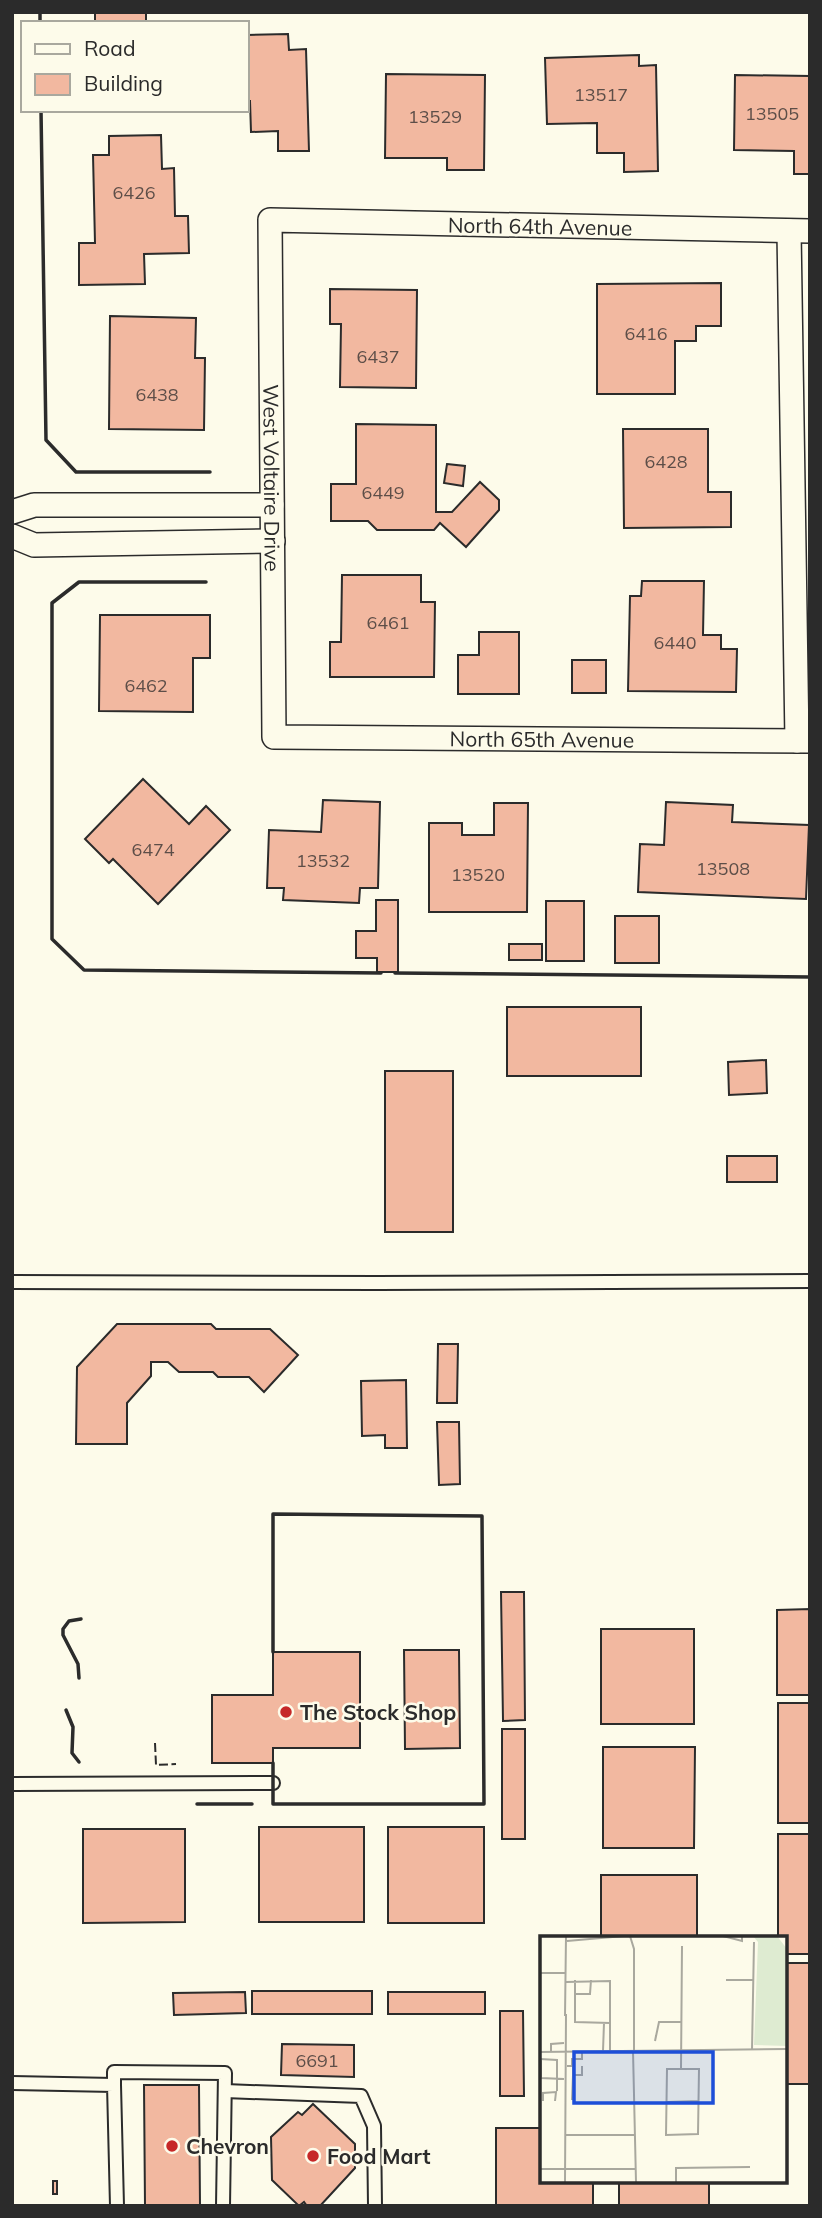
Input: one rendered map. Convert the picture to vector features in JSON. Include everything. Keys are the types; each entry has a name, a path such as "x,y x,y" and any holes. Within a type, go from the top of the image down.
{"street":[{"name":"North 64th Avenue","path":"270,220 799,231"},
{"name":"West Voltaire Drive","path":"270,220 274,737"},
{"path":"799,231 803,741"},
{"path":"12,512 34,505 272,505"},
{"path":"150,505 150,542"},
{"path":"12,536 34,545 273,541"},
{"name":"North 65th Avenue","path":"274,737 803,741"}],"lane":[{"path":"12,1282 810,1281"},
{"path":"12,1784 273,1783"},
{"path":"117,2206 114,2072 225,2073 223,2206"},
{"path":"12,2083 114,2085"},
{"path":"225,2091 361,2096 374,2126 375,2206"}],"building":[{"path":"95,12 146,12 146,21 95,21"},
{"path":"288,34 289,50 306,49 309,151 278,151 278,131 251,132 248,35"},
{"path":"639,55 639,66 656,65 658,171 624,172 624,153 597,153 597,123 547,124 545,58"},
{"path":"386,74 485,75 484,170 447,170 447,158 385,158"},
{"path":"735,75 810,76 810,174 794,174 794,151 734,150"},
{"path":"161,135 162,169 174,168 175,216 188,216 189,253 144,254 145,284 79,285 79,243 95,243 93,155 109,155 109,136"},
{"path":"721,283 721,326 696,326 696,341 675,341 675,394 597,394 597,284"},
{"path":"330,289 417,290 416,388 340,387 341,324 330,324"},
{"path":"110,316 196,318 195,358 205,358 204,430 109,429"},
{"path":"356,424 436,425 436,512 452,512 480,482 499,500 499,510 466,547 440,523 434,530 377,530 368,521 331,521 331,484 356,484"},
{"path":"623,429 708,429 708,492 731,492 731,527 624,528"},
{"path":"447,464 465,466 463,486 444,483"},
{"path":"342,575 421,575 421,602 435,602 434,677 330,677 330,642 341,642"},
{"path":"642,581 704,581 703,635 721,635 721,649 737,649 736,692 628,691 630,596 641,596"},
{"path":"100,615 210,615 210,658 193,658 193,712 99,711"},
{"path":"479,632 519,632 519,694 458,694 458,655 479,655"},
{"path":"572,660 606,660 606,693 572,693"},
{"path":"143,779 189,824 206,806 230,830 158,904 113,859 109,863 85,839"},
{"path":"323,800 380,802 378,888 360,888 359,903 283,900 284,888 267,888 269,830 321,832"},
{"path":"666,802 733,805 732,822 809,825 806,899 638,892 640,844 664,845"},
{"path":"494,803 528,803 527,912 429,912 429,823 462,823 462,835 494,835"},
{"path":"376,900 398,900 398,972 377,972 377,958 356,958 356,931 376,931"},
{"path":"546,901 584,901 584,961 546,961"},
{"path":"615,916 659,916 659,963 615,963"},
{"path":"509,944 542,944 542,960 509,960"},
{"path":"507,1007 641,1007 641,1076 507,1076"},
{"path":"766,1060 767,1093 729,1095 728,1062"},
{"path":"385,1071 453,1071 453,1232 385,1232"},
{"path":"727,1156 777,1156 777,1182 727,1182"},
{"path":"117,1324 211,1324 216,1329 270,1329 298,1355 264,1392 249,1377 218,1377 213,1372 179,1372 168,1362 151,1362 151,1376 127,1403 127,1444 76,1444 77,1367"},
{"path":"438,1344 458,1344 457,1403 437,1403"},
{"path":"406,1380 407,1448 385,1448 385,1435 362,1436 361,1381"},
{"path":"437,1422 459,1422 460,1484 439,1485"},
{"path":"501,1592 524,1592 525,1720 503,1721"},
{"path":"810,1609 810,1695 777,1695 777,1610"},
{"path":"601,1629 694,1629 694,1724 601,1724"},
{"path":"404,1650 459,1650 460,1748 405,1749"},
{"name":"The Stock Shop","path":"273,1652 360,1652 360,1748 273,1748 273,1763 212,1763 212,1695 273,1695"},
{"path":"778,1703 810,1703 810,1823 778,1823"},
{"path":"502,1729 525,1729 525,1839 502,1839"},
{"path":"603,1747 695,1747 694,1848 603,1848"},
{"path":"259,1827 364,1827 364,1922 259,1922"},
{"path":"388,1827 484,1827 484,1923 388,1923"},
{"path":"83,1829 185,1829 185,1922 83,1923"},
{"path":"778,1834 810,1834 810,1954 787,1954 787,1936 778,1936"},
{"path":"601,1875 697,1875 697,1936 601,1936"},
{"path":"787,1963 810,1963 810,2084 787,2084"},
{"path":"252,1991 372,1991 372,2014 252,2014"},
{"path":"245,1992 246,2013 174,2015 173,1993"},
{"path":"388,1992 485,1992 485,2014 388,2014"},
{"path":"500,2011 523,2011 524,2096 500,2096"},
{"path":"282,2044 354,2045 354,2077 281,2075"},
{"name":"Chevron","path":"144,2085 199,2085 200,2206 145,2206"},
{"name":"Food Mart","path":"313,2104 355,2144 355,2168 320,2206 307,2206 304,2202 299,2206 272,2180 271,2137 298,2112 302,2115"},
{"path":"496,2128 540,2128 540,2183 593,2183 593,2206 496,2206"},
{"path":"53,2181 57,2181 57,2194 53,2194"},
{"path":"619,2183 709,2183 709,2206 619,2206"}],"fence":[{"path":"155,1743 156,1765 176,1764"}],"wall":[{"path":"40,12 40,21"},
{"path":"41,112 46,440 76,472 210,472"},
{"path":"206,582 79,582 52,603 52,939 84,970 381,973"},
{"path":"395,973 810,977"},
{"path":"273,1652 273,1514 482,1516 484,1804 273,1804 273,1763"},
{"path":"79,1678 78,1664 63,1635 63,1629 69,1621 81,1619"},
{"path":"66,1710 73,1727 72,1753 79,1762"},
{"path":"197,1804 252,1804"}],"place":[{"name":"The Stock Shop","path":"286,1712"},
{"name":"Chevron","path":"172,2146"},
{"name":"Food Mart","path":"313,2156"}]}
